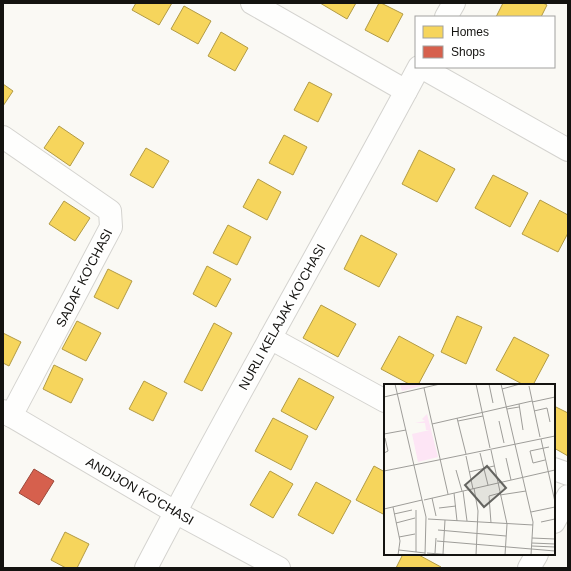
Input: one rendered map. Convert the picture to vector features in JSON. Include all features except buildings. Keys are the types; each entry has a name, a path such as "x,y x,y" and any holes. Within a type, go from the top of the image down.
{"street":[{"path":"252,3 406,91"},
{"path":"447,16 454,3"},
{"name":"NURLI KELAJAK KO'CHASI","path":"146,568 270,338 419,68"},
{"path":"422,68 568,150"},
{"name":"SADAF KO'CHASI","path":"3,137 110,211 111,227 7,414"},
{"path":"270,338 384,400"},
{"name":"ANDIJON KO'CHASI","path":"7,414 175,512 279,568"},
{"path":"555,469 568,474"},
{"path":"555,520 568,496"},
{"path":"529,568 536,555"}]}
